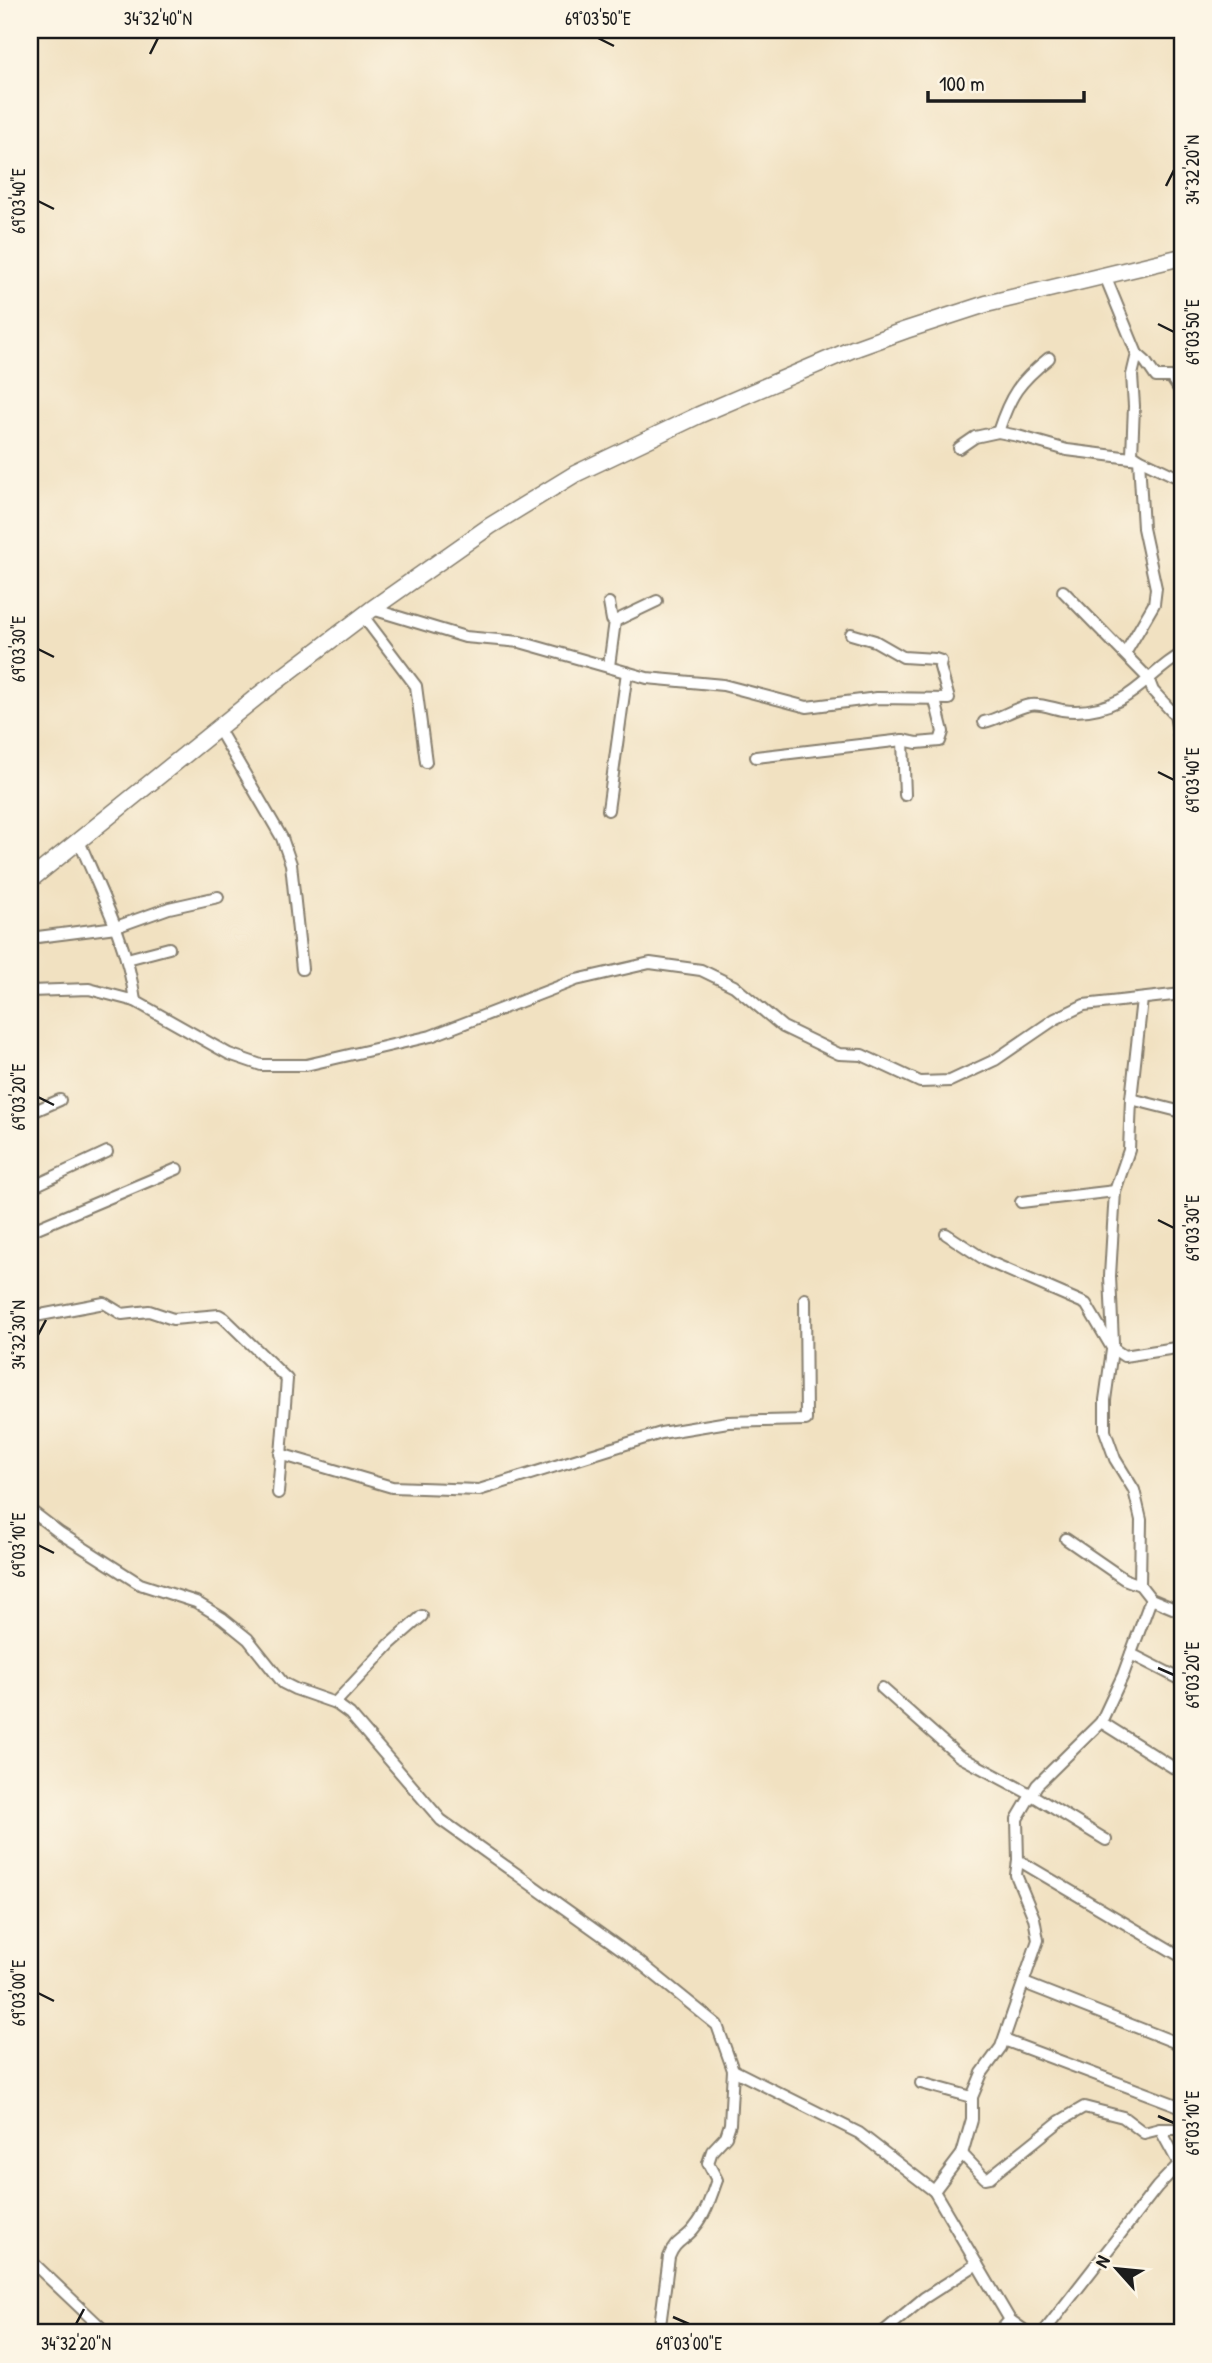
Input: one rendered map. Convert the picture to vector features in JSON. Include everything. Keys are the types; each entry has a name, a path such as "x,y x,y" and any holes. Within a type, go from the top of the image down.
{"main road":[{"path":"30,880 218,728 368,613 490,526 575,474 699,415 853,349 986,304 1182,257"}],"street":[{"path":"1105,276 1137,354 1156,377 1171,377 1174,385 1182,388"},
{"path":"1137,354 1132,374 1132,454 1181,480"},
{"path":"998,432 1006,406 1024,378 1049,358"},
{"path":"959,448 975,437 998,432 1067,450 1139,459"},
{"path":"1126,652 1154,604 1156,588 1143,528 1139,459"},
{"path":"1063,591 1149,678 1153,691 1175,715 1182,752"},
{"path":"615,621 657,601"},
{"path":"609,603 612,620 615,621"},
{"path":"368,613 465,637 520,642 647,678 723,685 807,707 877,698 949,699 941,662 935,659 903,657 875,641 851,634"},
{"path":"368,613 416,686 426,762"},
{"path":"609,666 615,621"},
{"path":"984,722 1010,710 1032,704 1087,711 1121,699 1182,654"},
{"path":"608,810 628,671"},
{"path":"756,757 903,740 917,743 940,741 943,732 935,699"},
{"path":"218,728 282,838 291,864 302,969"},
{"path":"903,740 905,795"},
{"path":"79,841 116,926 133,978 135,1001"},
{"path":"30,938 116,926 169,908 218,898"},
{"path":"127,959 169,948"},
{"path":"30,991 89,989 135,1001 229,1054 261,1065 306,1065 431,1036 576,980 650,963 701,970 734,986 783,1027 839,1054 862,1055 920,1082 950,1081 995,1060 1055,1019 1084,1005 1182,994"},
{"path":"1140,1585 1141,1520 1134,1490 1115,1459 1105,1431 1105,1400 1112,1349 1110,1276 1115,1191 1129,1150 1131,1099 1142,999"},
{"path":"1131,1099 1182,1112"},
{"path":"30,1113 60,1101"},
{"path":"30,1188 107,1152"},
{"path":"30,1231 177,1169"},
{"path":"1021,1202 1115,1191"},
{"path":"946,1234 987,1261 1086,1304 1112,1349 1124,1356 1182,1347"},
{"path":"280,1454 392,1488 479,1490 661,1433 728,1422 806,1420 805,1299"},
{"path":"30,1317 104,1303 122,1314 149,1311 173,1318 219,1315 287,1379 278,1493"},
{"path":"30,1510 60,1533 140,1584 196,1602 222,1618 248,1639 283,1683 335,1703 350,1714 441,1820 638,1961 717,2025 733,2070 730,2123 726,2136 712,2151 708,2163 717,2180 702,2217 693,2231 673,2246 669,2257 659,2333"},
{"path":"1066,1539 1124,1578 1140,1585 1151,1599 1182,1612"},
{"path":"934,2191 962,2154 972,2119 972,2097 982,2073 996,2055 1003,2040 1038,1940 1034,1918 1016,1875 1017,1819 1037,1785 1101,1722 1131,1654 1151,1599"},
{"path":"335,1703 390,1644 422,1616"},
{"path":"1131,1654 1182,1680"},
{"path":"882,1688 959,1756 1032,1794 1107,1840"},
{"path":"1101,1722 1182,1773"},
{"path":"1018,1860 1182,1957"},
{"path":"1024,1983 1182,2046"},
{"path":"1003,2040 1182,2107"},
{"path":"733,2070 859,2133 934,2191 1010,2320 1028,2333"},
{"path":"921,2083 972,2097"},
{"path":"962,2154 985,2178 990,2177 1060,2122 1084,2107 1124,2117 1144,2133 1182,2129"},
{"path":"1043,2333 1178,2164 1160,2130"},
{"path":"30,2260 107,2333"},
{"path":"882,2333 924,2298 976,2264"},
{"path":"998,2333 1010,2320"}]}
